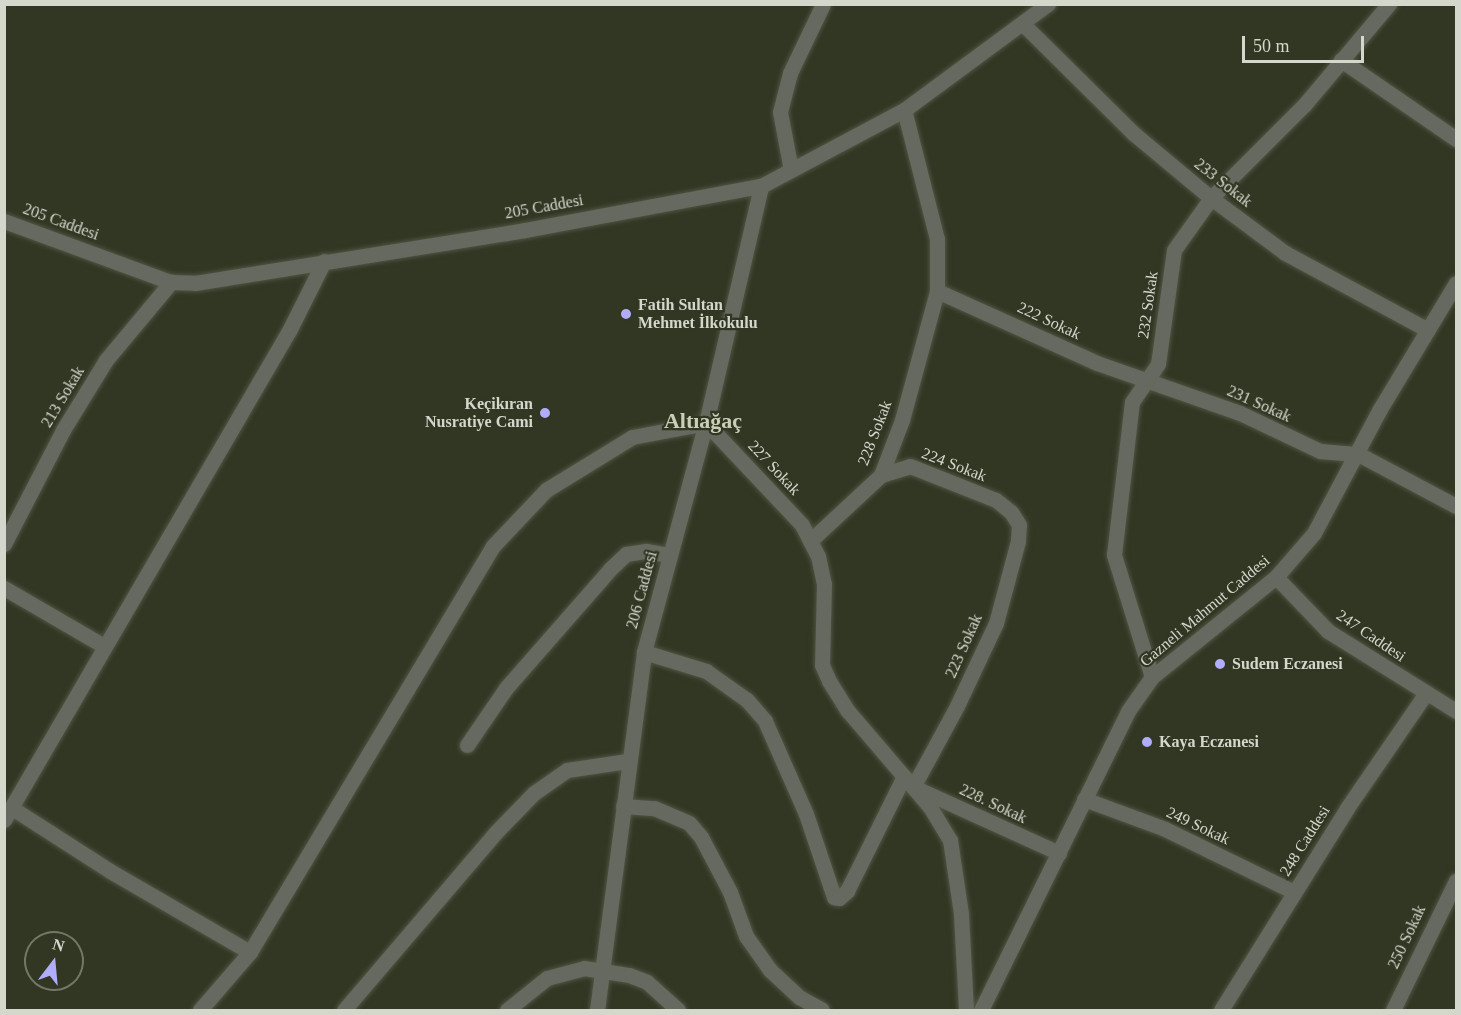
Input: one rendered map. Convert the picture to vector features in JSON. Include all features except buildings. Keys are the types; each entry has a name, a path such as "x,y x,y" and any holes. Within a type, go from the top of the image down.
{"street":[{"path":"791,170 780,112 790,73 823,4"},
{"name":"205 Caddesi","path":"4,220 171,282 195,283 525,230 761,186 904,110 1024,25 1048,4"},
{"name":"232 Sokak","path":"1152,677 1114,555 1132,402 1158,364 1174,250 1211,198 1305,104 1389,4"},
{"name":"233 Sokak","path":"1024,25 1133,133 1211,198 1285,253 1428,330"},
{"path":"1341,60 1456,139"},
{"name":"228 Sokak","path":"810,541 880,475 902,420 937,291 937,239 904,110"},
{"name":"206 Caddesi","path":"597,1011 627,761 644,652 706,423 761,186"},
{"path":"250,952 8,814 290,329 324,261"},
{"name":"213 Sokak","path":"4,544 63,430 106,360 171,282"},
{"name":"Gazneli Mahmut Caddesi","path":"981,1011 1128,711 1152,677 1276,576 1314,533 1380,409 1456,283"},
{"name":"222 Sokak","path":"937,291 1096,363 1148,379"},
{"name":"231 Sokak","path":"1148,379 1240,413 1320,451 1358,454"},
{"path":"200,1011 250,952 493,546 546,490 632,437 706,423"},
{"name":"227 Sokak","path":"706,423 802,525 810,541"},
{"path":"1358,454 1456,506"},
{"name":"224 Sokak","path":"880,475 909,466 996,500 1011,512"},
{"name":"223 Sokak","path":"644,652 706,671 747,700 765,721 802,803 834,897 840,898 847,891 996,623 1018,541 1019,525 1011,512"},
{"path":"810,541 824,584 822,665 848,711 908,781 950,840 961,915 966,1011"},
{"path":"467,745 506,688 610,568 626,554 646,551 669,555"},
{"name":"247 Caddesi","path":"1276,576 1328,631 1456,711"},
{"path":"4,588 104,646"},
{"name":"248 Caddesi","path":"1221,1011 1294,892 1426,693"},
{"path":"344,1011 496,832 534,794 567,770 627,761"},
{"name":"228. Sokak","path":"908,781 1059,853"},
{"name":"249 Sokak","path":"1084,799 1165,829 1294,892"},
{"path":"623,806 654,808 689,823 701,837 730,892 746,936 770,970 799,997 822,1011"},
{"name":"250 Sokak","path":"1393,1011 1456,881"},
{"path":"507,1011 560,972 602,970 647,982 678,1011"}],"place":[{"name":"Fatih Sultan Mehmet İlkokulu","path":"626,314"},
{"name":"Keçikıran Nusratiye Cami","path":"545,413"},
{"name":"Sudem Eczanesi","path":"1220,664"},
{"name":"Kaya Eczanesi","path":"1147,742"}],"district":[{"name":"Altıağaç","path":"703,421"}]}
